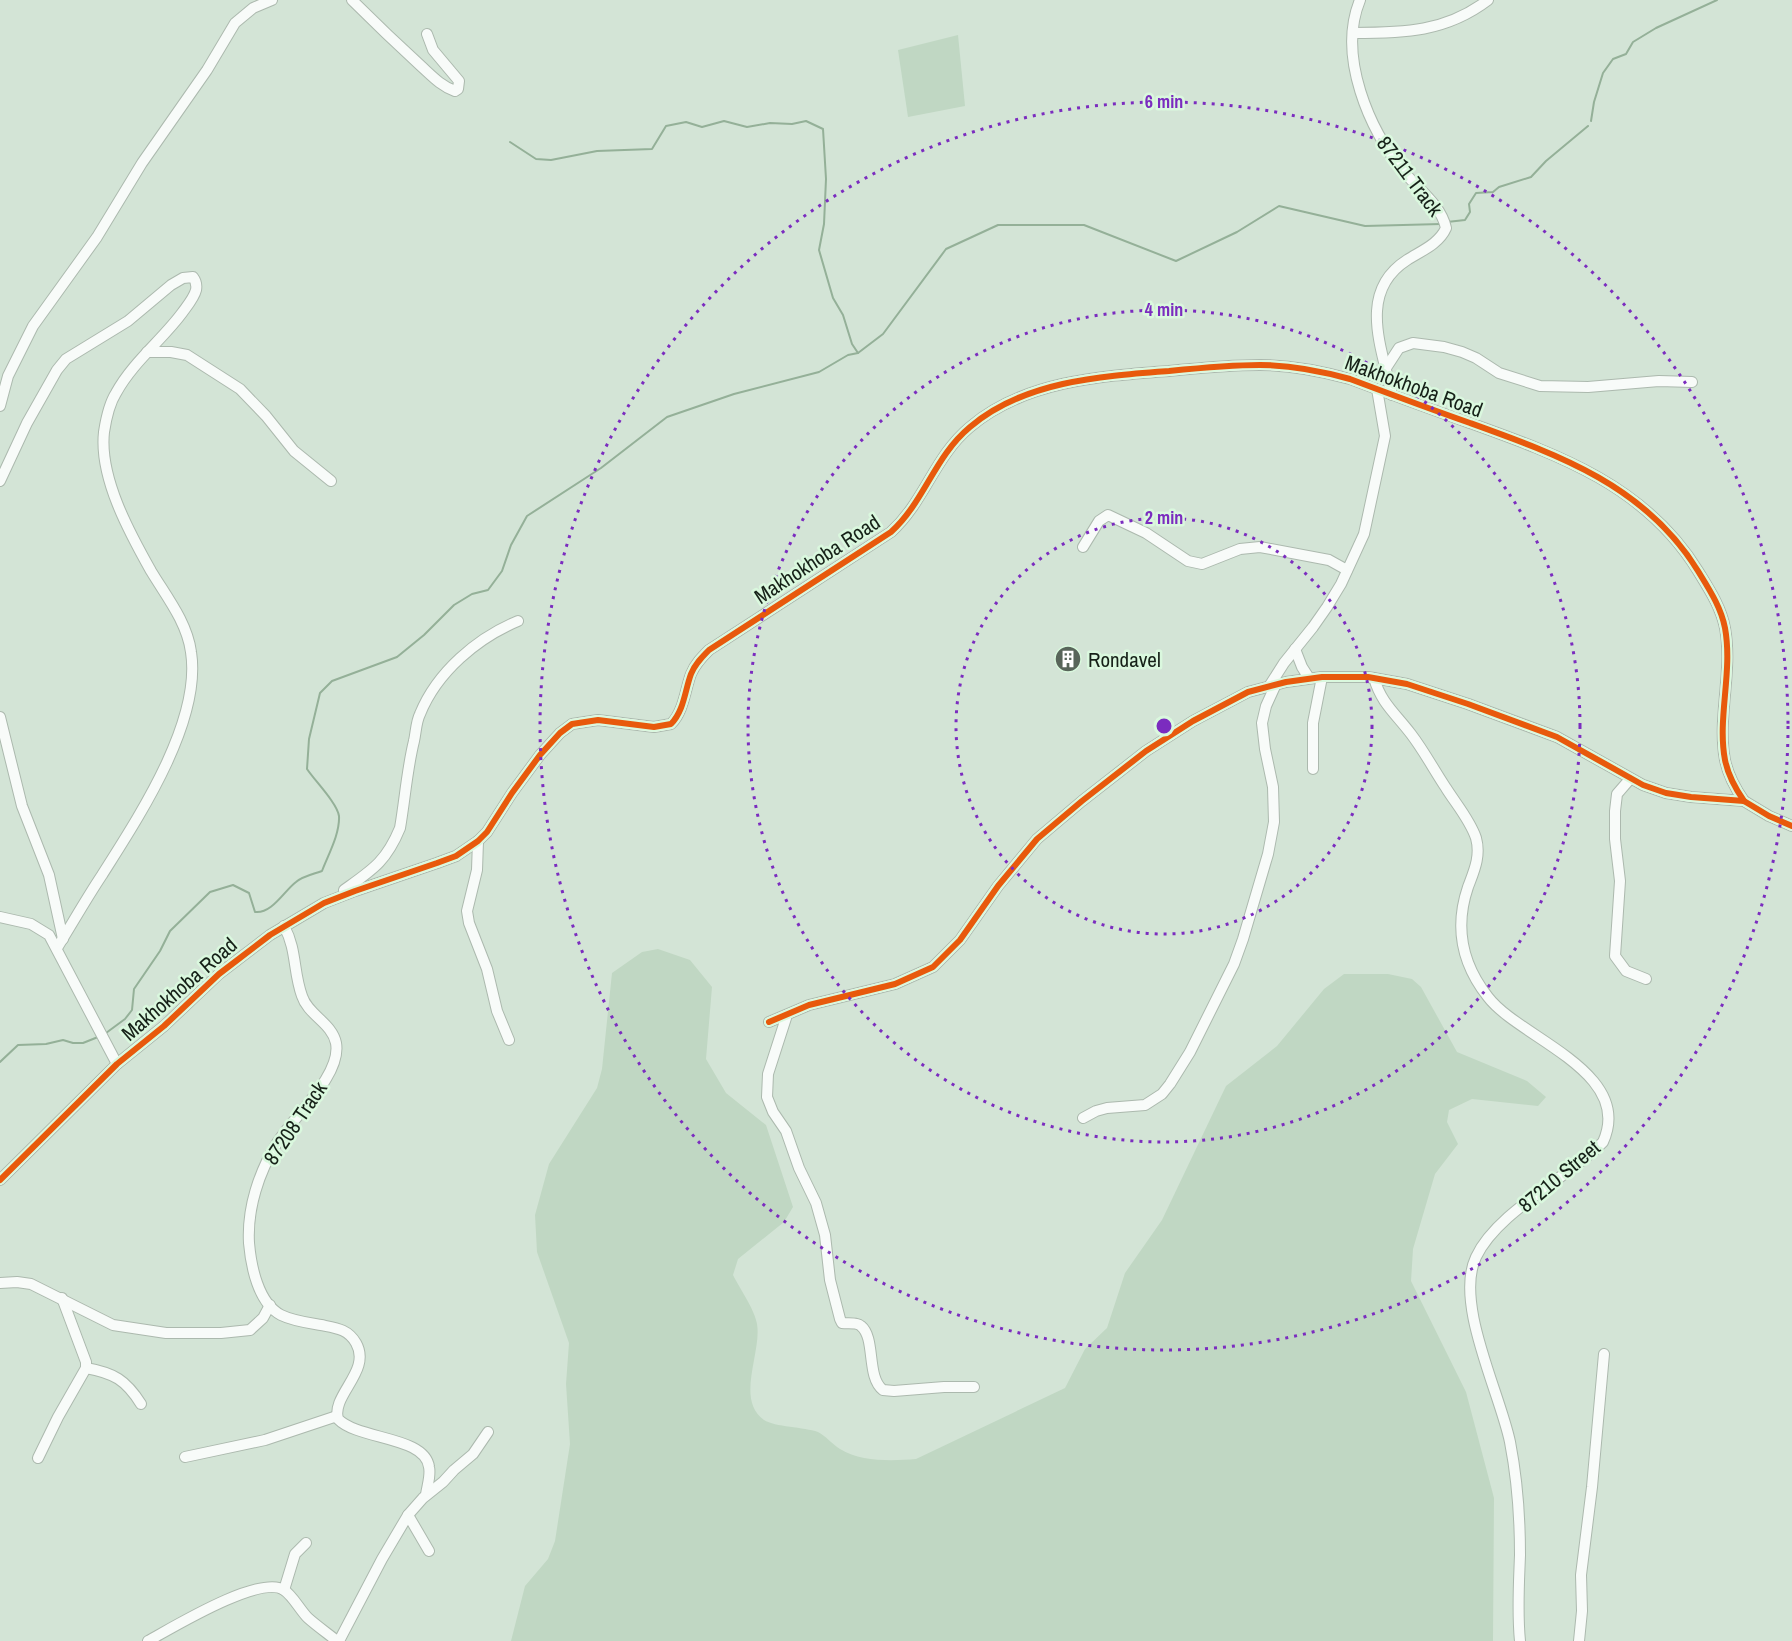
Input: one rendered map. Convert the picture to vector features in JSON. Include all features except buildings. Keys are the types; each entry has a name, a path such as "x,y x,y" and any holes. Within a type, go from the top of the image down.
{"street":[{"path":"0,406 8,376 33,326 97,237 142,163 207,70 235,23 253,8 272,0"},
{"path":"352,0 373,23 443,87 455,91 458,89 459,81 433,50 427,34"},
{"name":"87211 Track","path":"1360,0 1356,7 1353,33 1354,58 1369,116 1378,137 1405,174 1440,211 1445,224 1438,239 1404,261 1389,275 1379,293 1377,326 1392,395"},
{"path":"1353,33 1397,33 1430,29 1460,17 1488,0"},
{"path":"0,481 27,423 57,370 66,359 128,321 171,285 183,278 193,277 196,291 190,302 162,338 125,378 111,403 105,431 104,462 135,543 184,629 191,649 192,678 177,738 139,818 60,944"},
{"path":"1386,368 1399,348 1413,343 1462,352 1499,373 1540,386 1570,388 1651,381 1692,382"},
{"path":"147,352 187,355 240,389 266,416 294,451 331,481"},
{"name":"Makhokhoba Road","path":"0,1180 117,1064 164,1026 219,974 284,926 338,898 456,856 478,841 540,755 560,733 572,724 598,720 654,727 671,724 680,712 692,671 709,650 891,532 913,509 937,466 955,441 982,417 1011,401 1064,384 1118,374 1261,365 1325,372 1529,444 1594,474 1648,512 1686,551 1710,591 1722,617 1727,645 1723,733 1725,760 1735,788 1744,801"},
{"path":"1083,1118 1107,1108 1145,1105 1162,1094 1190,1052 1230,972 1243,939 1268,854 1274,822 1272,787 1262,723 1266,706 1273,684 1341,584 1364,534 1385,436 1377,389"},
{"path":"1083,547 1099,521 1108,515 1138,528 1188,561 1197,564 1209,562 1240,549 1260,547 1329,560 1347,570"},
{"path":"338,898 342,891 370,873 378,865 395,839 400,828 419,715 441,678 469,651 502,627 518,621"},
{"path":"1295,649 1309,678"},
{"path":"770,1022 809,1005 895,984 933,967 955,946 998,886 1037,839 1082,801 1146,751 1178,730 1248,692 1273,684 1322,677 1374,678 1425,689 1557,737 1630,778 1666,793 1744,801 1792,826"},
{"path":"1313,769 1312,723 1322,677"},
{"name":"87210 Street","path":"1374,678 1380,697 1413,736 1465,817 1475,837 1478,846 1476,864 1464,897 1460,927 1463,950 1476,981 1494,1005 1572,1061 1598,1088 1608,1113 1609,1125 1603,1142 1488,1238 1475,1259 1470,1278 1471,1302 1477,1331 1510,1441 1519,1525 1520,1641"},
{"path":"0,717 22,806 50,875 60,944 96,1026 117,1064"},
{"path":"1630,778 1617,794 1615,811 1615,839 1620,881 1615,956 1626,971 1646,979"},
{"path":"478,841 477,870 467,910 469,923 487,969 497,1011 510,1040"},
{"path":"0,917 32,924 60,944"},
{"name":"87208 Track","path":"270,1305 259,1286 251,1254 249,1232 252,1204 267,1160 286,1129 327,1076 336,1049 330,1029 304,1002 291,939 284,926"},
{"path":"787,1014 768,1074 767,1097 773,1112 786,1131 799,1168 819,1212 825,1235 830,1280 842,1323 860,1325 863,1328 875,1380 883,1390 974,1387"},
{"path":"0,1283 31,1284 113,1325 166,1333 222,1333 250,1330 264,1318 270,1305 288,1318 346,1331 358,1346 359,1358 355,1376 338,1405 337,1416 342,1423 352,1428 422,1453 430,1468 426,1495"},
{"path":"38,1458 86,1368 86,1362 62,1298"},
{"path":"1579,1641 1582,1611 1581,1575 1592,1487 1604,1354"},
{"path":"86,1368 100,1371 123,1381 131,1388 141,1404"},
{"path":"185,1457 264,1440 337,1416"},
{"path":"148,1641 235,1596 264,1588 284,1590 307,1617 338,1641 408,1515 426,1495 473,1454 489,1432"},
{"path":"408,1515 429,1551"},
{"path":"284,1590 295,1554 306,1543"}],"green space":[{"path":"958,35 965,106 908,117 898,50"},
{"path":"658,949 690,960 712,987 706,1059 726,1093 766,1125 793,1207 784,1222 738,1259 733,1275 757,1324 758,1335 750,1388 751,1400 756,1411 764,1420 782,1426 818,1432 837,1447 857,1456 887,1460 916,1459 1065,1388 1085,1349 1107,1328 1125,1273 1162,1220 1226,1086 1277,1046 1324,989 1344,974 1388,974 1412,979 1421,987 1457,1052 1527,1081 1546,1097 1538,1106 1472,1099 1449,1110 1447,1122 1458,1144 1435,1174 1413,1249 1411,1281 1466,1392 1494,1498 1493,1641 511,1641 525,1586 548,1559 555,1541 570,1444 566,1384 569,1343 537,1252 535,1215 549,1164 597,1088 602,1069 612,973 642,952"}],"waterway":[{"path":"1591,121 1603,73 1613,59 1626,54 1633,42 1656,28 1717,0"},
{"path":"510,142 536,159 551,160 597,151 652,149 666,126 686,122 702,127 724,121 747,127 806,121 823,129 826,179 824,224 819,250 833,298 843,315 852,344 858,353"},
{"path":"1447,222 1465,220 1470,212 1469,204 1476,193 1493,192 1499,187 1531,177 1546,161 1588,126"},
{"path":"106,1033 125,1019 132,1010 134,989 160,951 170,931 210,892 233,885 249,893 255,912 261,912 272,906 299,880 322,871 336,837 339,816 330,799 307,769 309,739 320,693 332,681 397,657 424,635 454,605 472,594 488,590 502,571 511,545 527,516 601,468 667,417 734,394 819,372 848,355 858,353 883,334 946,249 998,225 1084,225 1176,261 1237,232 1279,206 1365,226 1441,224"},
{"path":"0,1062 18,1045 46,1044 63,1040 83,1043 98,1037"}],"cycle path":[{"path":"0,1180 117,1064 164,1026 219,974 270,935 324,903 456,856 478,841 487,832 540,755 560,733 572,724 598,720 654,727 671,724 681,707 693,670 709,650 891,532 913,507 947,452 970,427 991,412 1014,400 1039,390 1064,384 1117,375 1226,366 1272,365 1306,369 1350,379 1503,435 1568,461 1598,477 1626,495 1653,517 1677,542 1718,605 1727,645 1723,728 1725,760 1732,781 1744,801"},
{"path":"769,1022 809,1005 895,984 933,967 960,940 998,886 1037,839 1082,801 1146,751 1193,721 1248,692 1286,682 1322,677 1368,677 1407,684 1557,737 1643,785 1666,793 1691,797 1744,801 1792,826"}],"place":[{"name":"Rondavel","path":"1068,659"}]}
